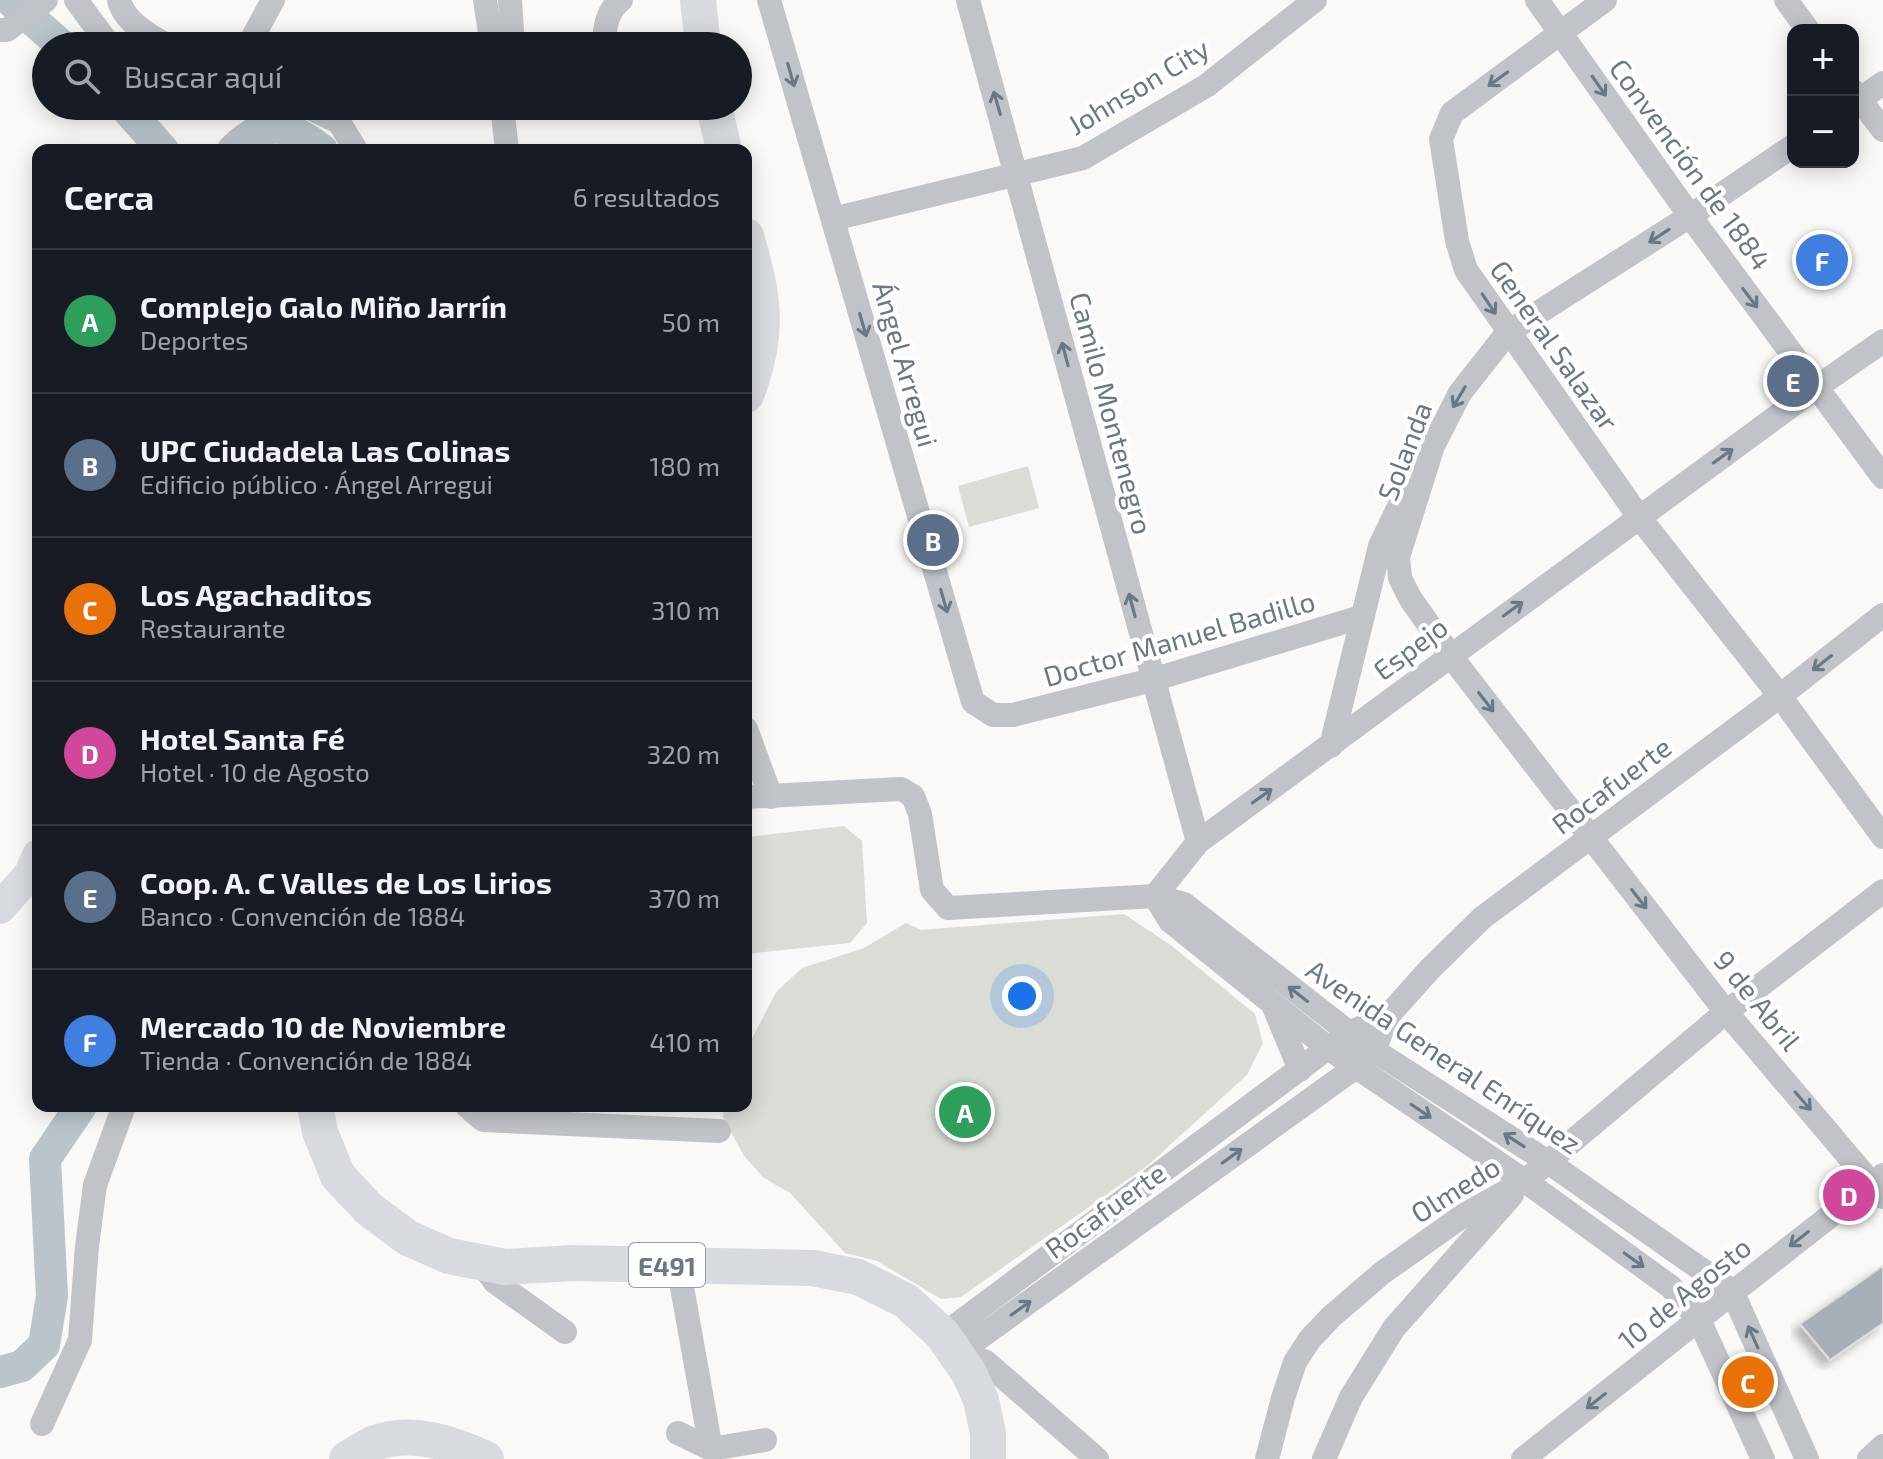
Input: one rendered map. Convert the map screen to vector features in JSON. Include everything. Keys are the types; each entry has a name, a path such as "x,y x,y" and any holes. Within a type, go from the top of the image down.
{"highway":[{"path":"698,0 701,32"},
{"path":"717,120 723,144"},
{"path":"752,257 760,284 763,334 752,380"},
{"name":"E491","path":"316,1112 320,1132 338,1176 369,1209 408,1238 449,1256 505,1267 574,1263 813,1268 858,1277 906,1301 950,1344 981,1400 988,1433 988,1459"},
{"path":"347,1459 377,1442 417,1437 460,1447 486,1459"}],"main road":[{"path":"0,908 32,869"}],"street":[{"path":"4,30 45,0"},
{"path":"76,0 100,32"},
{"path":"119,0 120,7 144,32"},
{"path":"256,32 273,0"},
{"path":"485,0 490,32"},
{"path":"510,0 512,32"},
{"path":"605,32 614,5 621,0"},
{"name":"Ángel Arregui","path":"769,0 973,702 993,715 1013,715"},
{"name":"Johnson City","path":"833,219 1083,158 1206,86 1315,0"},
{"name":"Convención de 1884","path":"1537,0 1690,216 1883,477"},
{"name":"General Salazar","path":"1605,0 1452,113 1441,139 1457,241 1466,270 1639,517 1780,696 1883,837"},
{"path":"1786,0 1804,24"},
{"name":"Camilo Montenegro","path":"971,1 1198,842"},
{"path":"1859,96 1883,83"},
{"path":"1859,103 1883,130"},
{"path":"335,120 352,144"},
{"path":"504,120 506,144"},
{"name":"Solanda","path":"1591,838 1410,598 1400,578 1398,557 1433,446 1460,393 1508,332 1787,150"},
{"name":"Espejo","path":"1155,896 1198,842 1883,341"},
{"path":"1331,746 1380,546 1402,498 1433,446"},
{"name":"Rocafuerte","path":"950,1344 1365,1059 1387,1017 1482,918 1780,696 1883,615"},
{"name":"Doctor Manuel Badillo","path":"1013,715 1152,680 1361,617"},
{"path":"752,745 771,797"},
{"path":"752,797 901,789 913,796 920,814 932,890 948,908 1155,896"},
{"name":"9 de Abril","path":"1591,838 1726,1012 1880,1185"},
{"name":"Olmedo","path":"1267,1459 1295,1362 1324,1323 1382,1273 1464,1215 1525,1181 1726,1012 1883,891"},
{"name":"Avenida General Enríquez","path":"1155,896 1170,921 1328,1048 1365,1059 1548,1162 1732,1291"},
{"name":"Avenida General Enríquez","path":"1155,896 1184,904 1348,1033 1365,1059 1671,1287 1699,1320 1763,1459"},
{"path":"1269,998 1281,1019 1300,1070"},
{"name":"Rocafuerte","path":"950,1344 1348,1033 1387,1017"},
{"path":"42,1424 80,1340 95,1185 122,1112"},
{"path":"474,1112 483,1120 651,1117 719,1131"},
{"path":"1324,1459 1351,1397 1394,1328 1525,1181"},
{"name":"10 de Agosto","path":"1523,1459 1732,1291 1880,1185"},
{"path":"482,1264 495,1282 565,1332"},
{"path":"678,1265 711,1449"},
{"path":"1732,1291 1807,1459"},
{"path":"950,1344 986,1362 1097,1459"},
{"path":"678,1433 711,1449 765,1440"},
{"path":"1869,1459 1883,1446"}],"shaded area":[{"path":"1028,466 1039,508 969,527 958,486"},
{"path":"844,826 862,841 867,923 850,943 752,953 752,836"},
{"path":"1124,914 1172,946 1255,1014 1263,1043 1247,1075 1147,1166 961,1297 941,1299 877,1261 845,1253 790,1193 764,1178 744,1156 723,1117 724,1112 752,1112 752,1038 776,992 802,968 864,948 906,923 921,930"}],"building":[{"path":"1883,1266 1883,1323 1830,1360 1800,1324"}],"waterway":[{"path":"10,0 46,32"},
{"path":"136,120 158,144"},
{"path":"240,144 256,132 277,128 298,134 314,144"},
{"path":"0,1372 22,1366 44,1345 52,1296 45,1159 77,1112"}],"place":[{"name":"Mercado 10 de Noviembre","path":"1822,260"},
{"name":"Coop. A. C Valles de Los Lirios","path":"1793,381"},
{"name":"UPC Ciudadela Las Colinas","path":"933,540"},
{"name":"Complejo Galo Miño Jarrín","path":"965,1112"},
{"name":"Hotel Santa Fé","path":"1849,1195"},
{"name":"Los Agachaditos","path":"1748,1382"}]}
